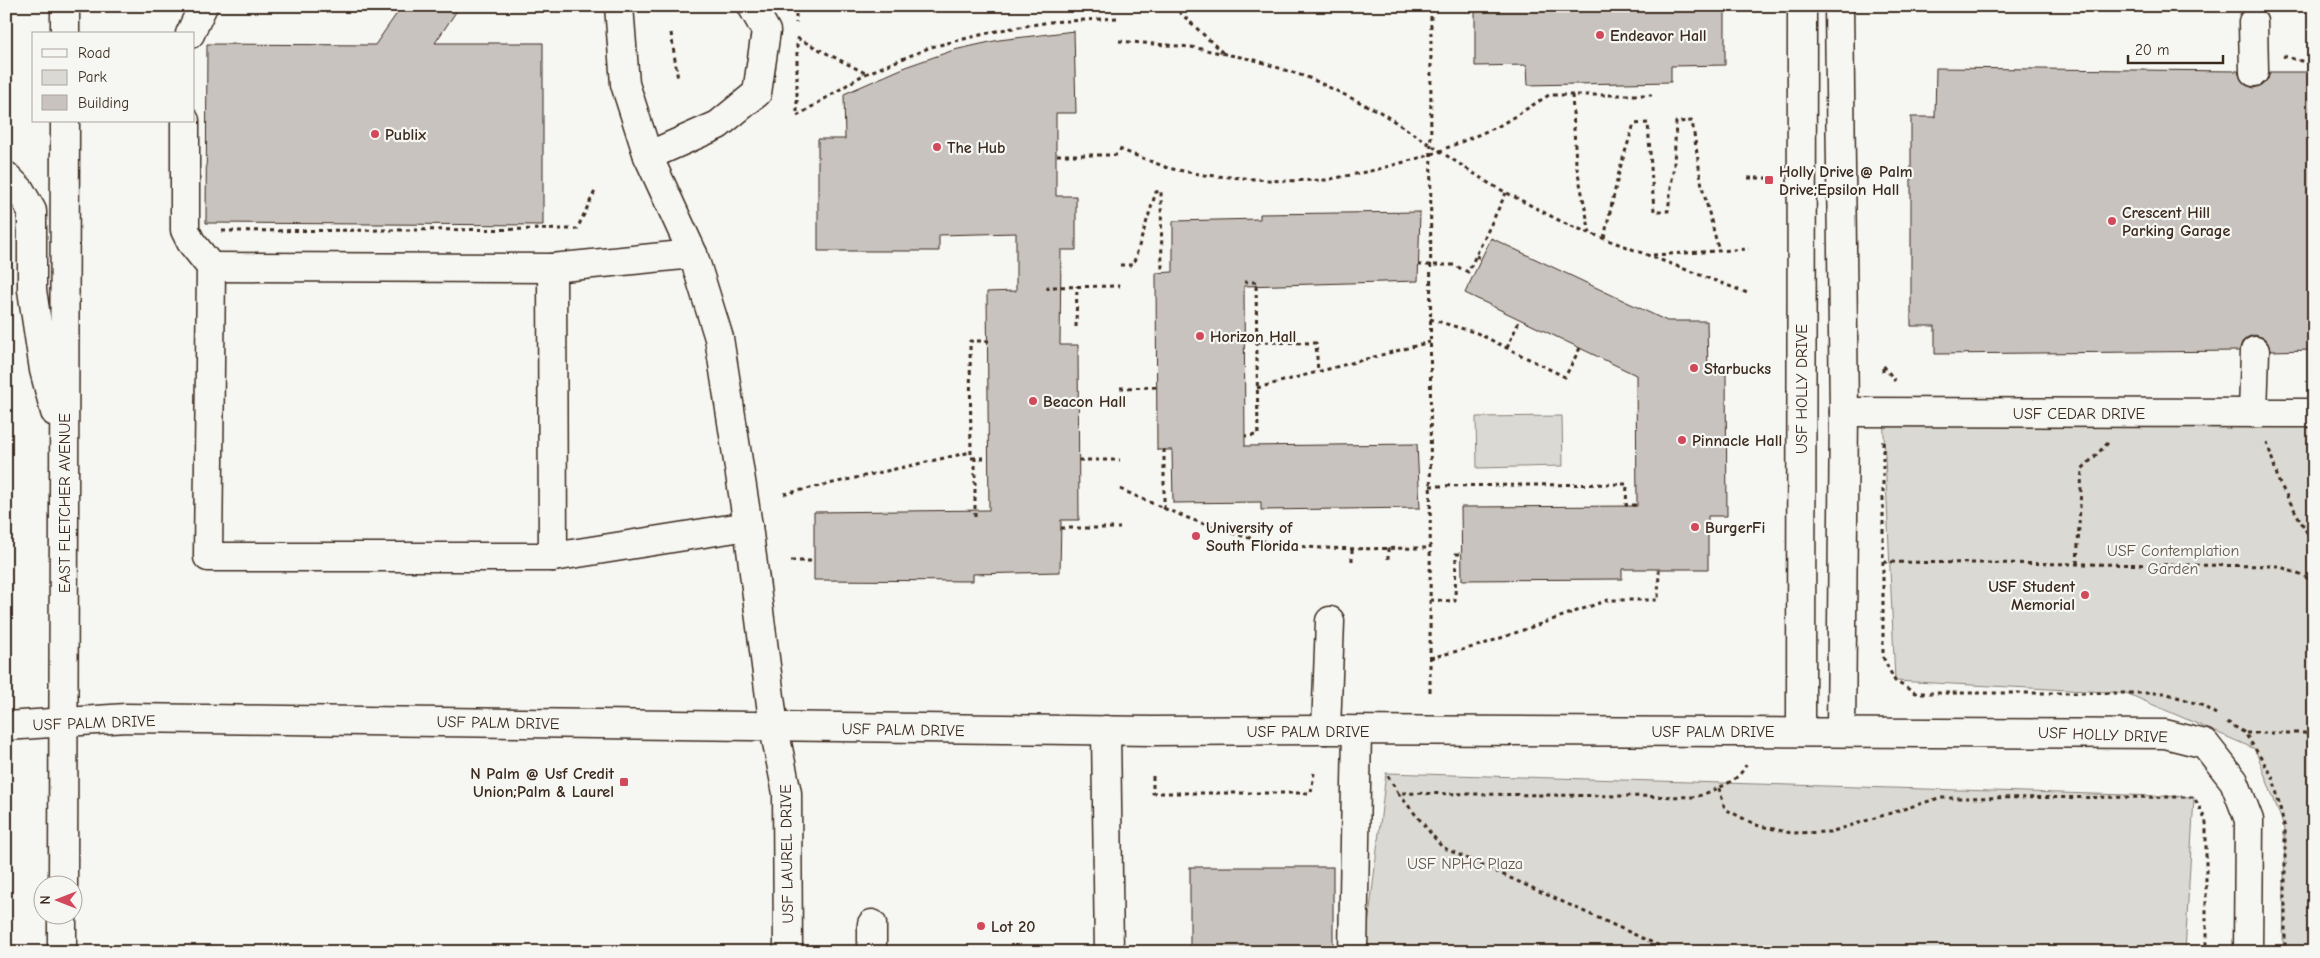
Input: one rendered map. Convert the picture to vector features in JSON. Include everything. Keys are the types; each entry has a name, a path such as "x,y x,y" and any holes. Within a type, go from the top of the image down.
{"street":[{"path":"65,6 65,32"},
{"path":"191,32 203,6"},
{"path":"211,267 552,268 693,254 648,156 625,84 619,6"},
{"path":"648,156 718,125 757,93 766,31 752,6"},
{"name":"USF HOLLY DRIVE","path":"1802,6 1801,732 2165,734 2205,744 2234,781 2249,820 2248,952"},
{"path":"1839,6 1844,412 1841,732"},
{"path":"2253,22 2254,72"},
{"name":"EAST FLETCHER AVENUE","path":"63,876 65,122"},
{"path":"185,122 185,230 191,242 211,267 208,557 553,557 748,526"},
{"path":"6,176 20,190 32,211 32,290 44,370 65,450"},
{"name":"USF LAUREL DRIVE","path":"693,254 719,338 748,526 774,728 787,793 788,952"},
{"path":"552,268 553,557"},
{"path":"2253,413 2255,351"},
{"name":"USF CEDAR DRIVE","path":"1844,412 2314,413"},
{"path":"1326,730 1330,621"},
{"name":"USF PALM DRIVE","path":"6,726 136,718 672,724 774,728 1801,732"},
{"path":"1106,730 1109,952"},
{"path":"1353,952 1357,731"},
{"path":"872,924 872,952"},
{"path":"62,926 62,952"}],"path":[{"path":"796,6 796,116 866,74 931,47 1001,30 1050,22 1119,18"},
{"path":"1173,6 1224,54"},
{"path":"1430,692 1431,6"},
{"path":"671,33 678,80"},
{"path":"796,38 866,74"},
{"path":"1119,41 1191,47 1254,60 1312,79 1380,112 1506,193 1566,224 1750,294"},
{"path":"2312,64 2312,108 2314,108"},
{"path":"1119,149 1168,168 1204,175 1281,181 1326,180 1375,170 1430,155 1499,126 1549,95 1652,95"},
{"path":"1572,95 1576,163 1590,233"},
{"path":"1604,238 1620,168 1634,124 1648,123 1654,211 1668,211 1674,164 1676,122 1692,122 1702,186 1719,251"},
{"path":"1056,155 1119,155"},
{"path":"1748,178 1771,178"},
{"path":"219,231 577,229 596,189"},
{"path":"1120,266 1133,265 1156,192 1161,191 1162,273"},
{"path":"1418,265 1454,264 1468,272 1506,193"},
{"path":"1650,255 1749,249"},
{"path":"1476,256 1481,258"},
{"path":"1244,282 1256,282 1258,435 1245,436"},
{"path":"1076,327 1077,286"},
{"path":"1048,290 1048,287 1120,286"},
{"path":"1430,319 1477,334 1565,377 1580,348"},
{"path":"1507,348 1519,321"},
{"path":"989,341 970,341 971,458 989,458"},
{"path":"1257,342 1316,343 1318,372"},
{"path":"1257,388 1430,342"},
{"path":"1883,372 1883,365 1895,382 1901,384"},
{"path":"1120,388 1157,387"},
{"path":"2076,564 2082,469 2115,436"},
{"path":"2266,439 2279,482 2314,545"},
{"path":"1883,441 1883,657 1895,681"},
{"path":"1164,450 1164,510"},
{"path":"784,494 971,452"},
{"path":"975,458 975,517"},
{"path":"1078,460 1120,460"},
{"path":"1430,486 1627,484 1626,505 1637,505"},
{"path":"1120,489 1164,510 1212,528 1264,541 1352,549 1430,548"},
{"path":"1061,528 1120,528"},
{"path":"1388,548 1388,560"},
{"path":"1352,549 1352,563"},
{"path":"1430,600 1455,601 1456,554 1462,554"},
{"path":"791,561 814,561"},
{"path":"1883,562 2279,566 2314,581"},
{"path":"1430,658 1481,645 1608,600 1658,600 1659,569"},
{"path":"2245,733 2314,733"},
{"path":"1398,793 1696,797 1719,788 1742,773 1746,765"},
{"path":"1153,776 1153,793 1311,793 1314,773"},
{"path":"1386,773 1398,793 1442,847 1673,952"},
{"path":"1719,788 1725,809 1756,824 1791,833 1830,832 1939,798 2194,797 2206,821 2206,952"},
{"path":"1755,952 1774,947 1788,952"}],"green space":[{"name":"USF Contemplation Garden","path":"1883,412 2314,421 2314,952 2283,952 2285,829 2255,749 2126,693 1895,681"},
{"path":"1562,416 1563,466 1477,468 1476,417"},
{"name":"USF NPHC Plaza","path":"1386,773 2194,797 2185,952 1365,952"}],"building":[{"name":"Publix","path":"402,6 460,6 435,43 543,43 543,225 206,223 207,44 375,45"},
{"name":"Endeavor Hall","path":"1475,6 1725,6 1725,65 1671,66 1671,82 1528,85 1527,65 1475,66"},
{"path":"1074,31 1076,113 1056,113 1056,196 1076,196 1076,250 1061,250 1060,345 1078,345 1079,520 1061,520 1060,572 973,574 973,581 814,580 814,512 989,510 987,292 1016,291 1016,233 939,235 939,251 818,251 818,139 845,139 844,94 908,66 954,50 999,40"},
{"name":"Crescent Hill Parking Garage","path":"1936,68 2238,71 2241,80 2246,85 2254,88 2262,85 2268,79 2270,72 2314,72 2314,350 2270,351 2268,343 2264,338 2255,335 2248,337 2242,342 2239,351 1935,354 1935,326 1911,326 1911,117 1935,117"},
{"name":"Horizon Hall","path":"1420,212 1418,281 1244,286 1245,446 1417,444 1420,508 1261,510 1261,502 1173,503 1172,450 1157,450 1156,273 1173,272 1173,221 1260,219 1260,214"},
{"name":"Pinnacle Hall","path":"1491,238 1667,321 1707,321 1708,375 1726,374 1727,516 1708,516 1708,569 1622,569 1622,579 1462,580 1461,507 1637,506 1636,375 1465,293"},
{"path":"1190,867 1333,867 1333,952 1190,952"}],"place":[{"name":"Endeavor Hall","path":"1600,35"},
{"name":"Publix","path":"375,134"},
{"name":"The Hub","path":"937,147"},
{"name":"Holly Drive @ Palm Drive;Epsilon Hall","path":"1769,180"},
{"name":"Crescent Hill Parking Garage","path":"2112,221"},
{"name":"Horizon Hall","path":"1200,336"},
{"name":"Starbucks","path":"1694,368"},
{"name":"Beacon Hall","path":"1033,401"},
{"name":"Pinnacle Hall","path":"1682,440"},
{"name":"BurgerFi","path":"1695,527"},
{"name":"University of South Florida","path":"1196,536"},
{"name":"USF Student Memorial","path":"2085,595"},
{"name":"N Palm @ Usf Credit Union;Palm & Laurel","path":"624,782"},
{"name":"Lot 20","path":"981,926"}]}
